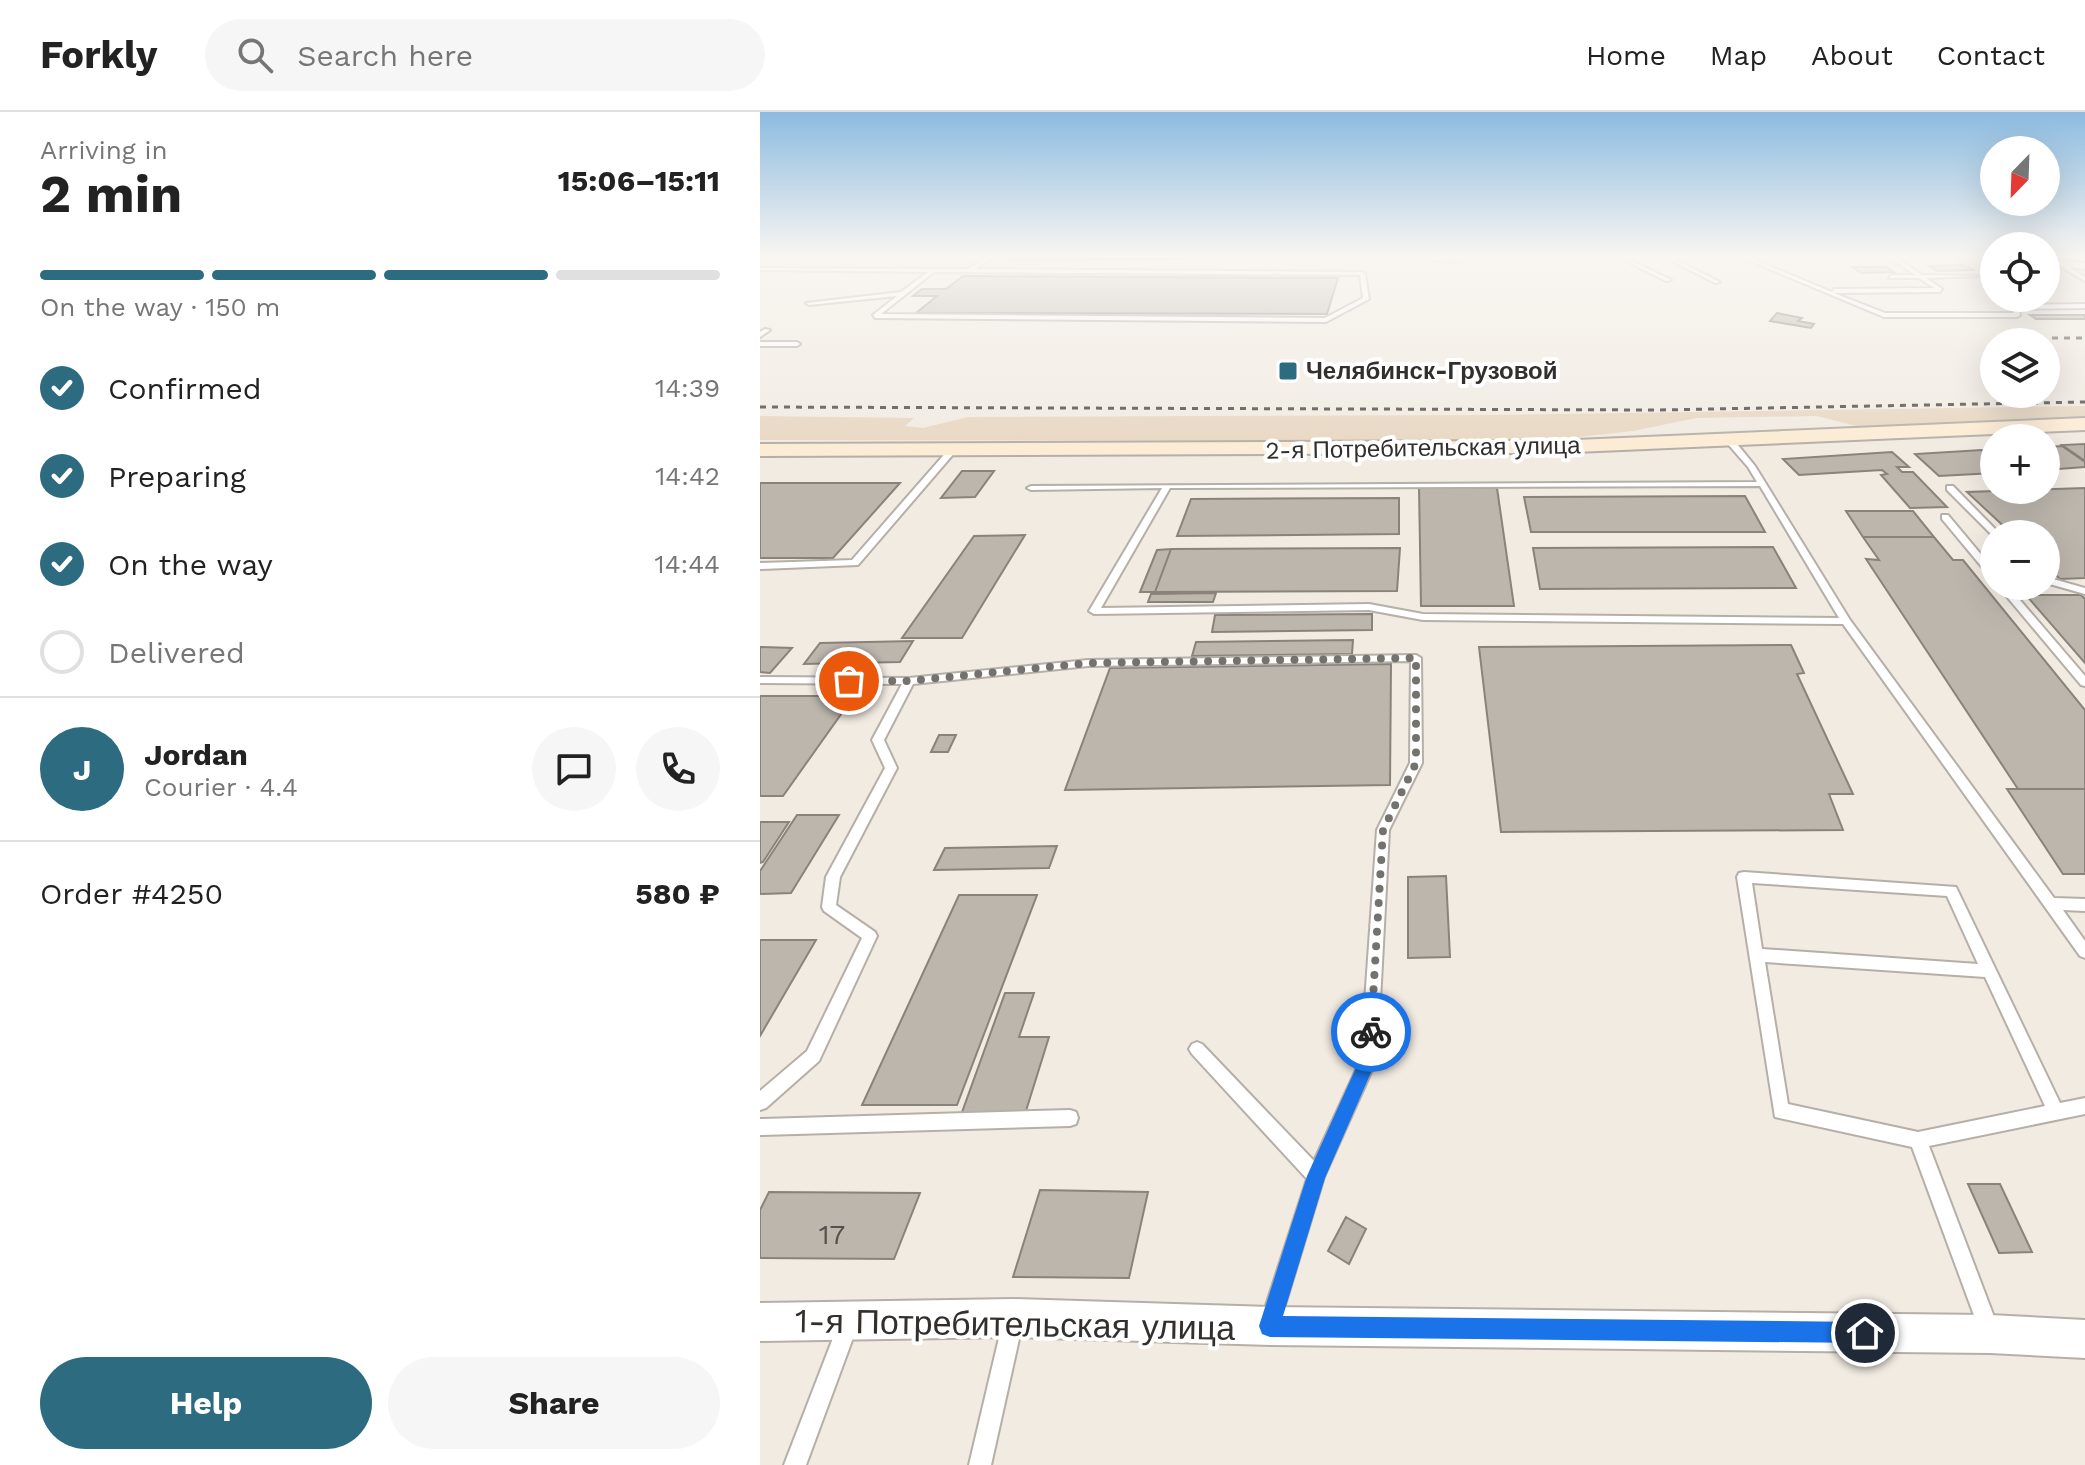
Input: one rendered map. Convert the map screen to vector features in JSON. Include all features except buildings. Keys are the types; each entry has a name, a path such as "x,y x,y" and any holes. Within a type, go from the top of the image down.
{"street":[{"name":"2-я Потребительская улица","path":"760,450 1537,447 2085,424"},
{"name":"1-я Потребительская улица","path":"760,1322 1013,1318 1270,1326 1990,1334 2085,1339"}],"lane":[{"path":"760,335 767,330"},
{"path":"760,344 797,344"},
{"path":"1730,441 1762,484 1846,621 2085,952"},
{"path":"760,566 855,563 952,451"},
{"path":"1031,488 1762,484"},
{"path":"1167,486 1094,611 1369,607 1423,617 1846,621"},
{"path":"1950,488 1982,520"},
{"path":"1945,517 1980,559"},
{"path":"2060,584 2085,591"},
{"path":"2015,600 2085,683"},
{"path":"760,680 909,681 1088,663 1416,658 1416,763 1383,830 1369,1059 1316,1176 1270,1326"},
{"path":"760,1102 813,1056 870,936 829,907 833,877 891,768 878,740 909,681"},
{"path":"2056,1112 1951,891 1744,877 1781,1111 1918,1140 2056,1112 2085,1106"},
{"path":"2050,904 2085,905"},
{"path":"1756,955 1989,971"},
{"path":"1197,1049 1316,1176"},
{"path":"760,1127 1070,1118"},
{"path":"1918,1140 1990,1334"},
{"path":"980,1465 1013,1318"},
{"path":"795,1465 849,1320"}],"shaded area":[{"path":"2085,406 2085,418 1868,429 1817,416 1696,418 1633,431 1542,441 760,440 760,416 914,418 905,426 923,428 968,417 1496,415"}],"railway":[{"path":"2060,338 2085,338"},
{"path":"760,407 1658,410 2085,402"}],"way so far":[{"path":"849,681 909,681 1088,663 1416,658 1416,763 1383,830 1371,1032"}],"place":[{"name":"Челябинск-Грузовой","path":"1288,371"}],"route":[{"path":"1371,1032 1369,1059 1316,1176 1270,1326 1865,1333"}]}
